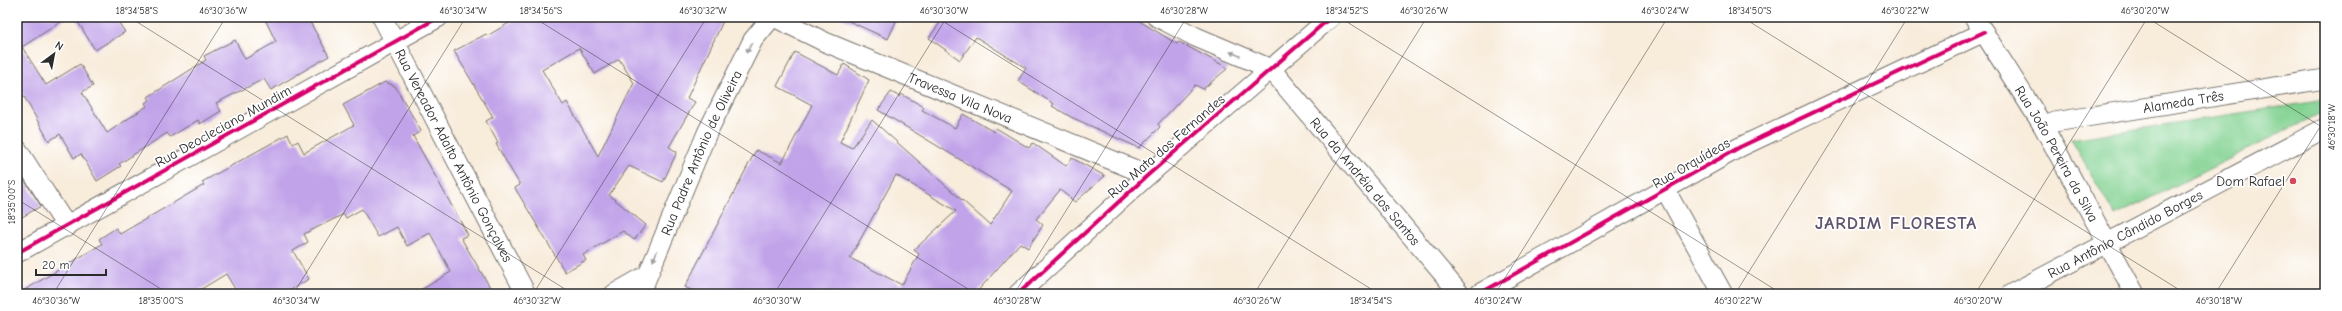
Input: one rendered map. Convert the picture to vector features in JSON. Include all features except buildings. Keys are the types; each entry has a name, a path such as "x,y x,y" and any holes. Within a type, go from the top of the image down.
{"street":[{"name":"Rua Vereador Adalto Antônio Gonçalves","path":"382,17 526,294"},
{"name":"Rua Deocleciano Mundim","path":"17,253 67,227 439,17"},
{"name":"Travessa Vila Nova","path":"773,17 825,42 1148,175"},
{"name":"Rua Padre Antônio de Oliveira","path":"640,294 707,133 753,40 773,17"},
{"path":"1158,17 1196,37 1271,69"},
{"name":"Rua Mata dos Fernandes","path":"1018,294 1148,175 1331,17"},
{"name":"Rua João Pereira da Silva","path":"1979,25 2042,124 2109,242 2135,294"},
{"name":"Rua Orquídeas","path":"1479,294 1740,147 1979,25"},
{"name":"Rua da Andréia dos Santos","path":"1271,69 1460,294"},
{"name":"Alameda Três","path":"2042,124 2325,79"},
{"name":"Rua Antônio Cândido Borges","path":"2010,294 2325,128"},
{"path":"17,149 67,227"},
{"path":"1666,190 1723,294"},
{"path":"614,294 647,275"}],"green space":[{"path":"2325,100 2325,111 2115,216 2071,139"}],"cycle path":[{"path":"17,253 439,17"},
{"path":"1018,294 1148,175 1331,17"},
{"path":"1479,294 1740,147 1984,32"}],"place":[{"name":"Dom Rafael","path":"2293,181"}],"district":[{"name":"JARDIM FLORESTA","path":"1896,223"}]}
